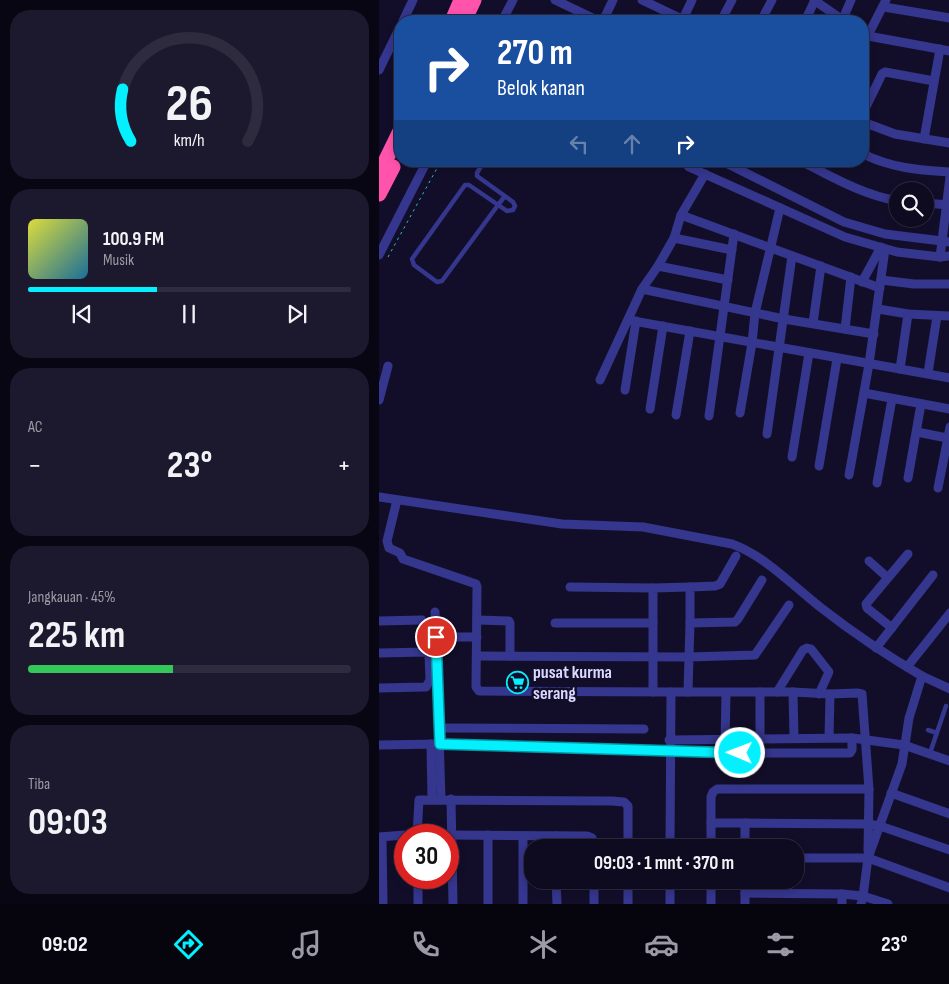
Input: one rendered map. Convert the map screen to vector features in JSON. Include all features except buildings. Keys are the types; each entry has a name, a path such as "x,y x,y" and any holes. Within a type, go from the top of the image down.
{"highway":[{"path":"455,15 461,0"},
{"path":"467,15 473,0"},
{"path":"379,174 394,143"},
{"path":"379,194 394,164"}],"street":[{"path":"406,15 413,0"},
{"path":"505,15 513,0"},
{"path":"555,0 567,2 589,15"},
{"path":"606,15 613,0"},
{"path":"642,0 654,3 676,15"},
{"path":"687,15 692,0"},
{"path":"724,15 732,0"},
{"path":"764,15 772,0"},
{"path":"808,15 814,0 835,15"},
{"path":"845,15 851,0"},
{"path":"869,28 885,3 949,18"},
{"path":"869,35 949,51"},
{"path":"379,70 382,57 394,37"},
{"path":"924,140 940,49"},
{"path":"869,101 882,74 885,72 934,81"},
{"path":"869,124 895,134 949,143"},
{"path":"869,156 892,166 949,172"},
{"path":"382,256 424,167"},
{"path":"689,167 845,237 897,252 944,249"},
{"path":"739,167 844,222 944,249"},
{"path":"813,167 861,190 889,199"},
{"path":"600,380 632,320 643,289 674,238 681,215 705,174"},
{"path":"944,249 949,177"},
{"path":"934,204 947,205"},
{"path":"740,413 753,343 755,313 780,208"},
{"path":"681,215 862,282 880,284 949,284"},
{"path":"709,416 734,234"},
{"path":"674,238 732,250"},
{"path":"862,282 883,248"},
{"path":"849,475 878,309 883,248"},
{"path":"767,434 792,256"},
{"path":"658,266 728,280"},
{"path":"813,324 821,266"},
{"path":"845,329 851,277"},
{"path":"643,289 784,319 874,334"},
{"path":"878,309 908,314 949,316"},
{"path":"900,369 908,314"},
{"path":"928,373 937,316"},
{"path":"632,320 809,354 949,378"},
{"path":"625,390 632,320"},
{"path":"651,409 663,326"},
{"path":"677,415 690,331"},
{"path":"792,458 809,354"},
{"path":"819,466 837,358"},
{"path":"379,400 388,366"},
{"path":"864,393 949,409"},
{"path":"877,483 892,399"},
{"path":"908,478 921,404"},
{"path":"938,488 949,426"},
{"path":"917,432 947,438"},
{"path":"379,497 562,524 643,527 732,544 745,549 770,567 821,608 876,648 922,676 949,689"},
{"path":"397,500 387,541 388,546 400,553 403,560 476,584 476,687 479,691 863,694 869,789 868,858 862,900"},
{"path":"892,628 867,608 866,605 887,577 908,554"},
{"path":"570,587 653,588 715,586 720,584 736,556"},
{"path":"869,561 887,577"},
{"path":"876,648 933,574"},
{"path":"690,623 735,622 762,580"},
{"path":"688,692 690,587"},
{"path":"653,588 653,692"},
{"path":"477,656 689,657 755,655 789,605"},
{"path":"435,612 439,728 435,744 436,800"},
{"path":"907,667 949,613"},
{"path":"379,621 422,620"},
{"path":"477,620 509,622 510,656"},
{"path":"555,623 653,623"},
{"path":"436,637 477,637"},
{"path":"777,692 803,650 807,648 828,669 828,676 819,694"},
{"path":"379,653 426,652 429,654 431,680 429,685 423,688 379,688"},
{"path":"868,858 902,764 909,718 922,676"},
{"path":"670,839 669,740 671,692"},
{"path":"759,692 759,739"},
{"path":"793,692 794,738"},
{"path":"725,753 727,693"},
{"path":"829,694 829,738"},
{"path":"439,728 644,729"},
{"path":"669,740 852,738 904,745 949,761"},
{"path":"379,745 435,744 725,753 850,753 852,750 852,738"},
{"path":"771,739 772,753"},
{"path":"711,839 712,794 717,789 869,789"},
{"path":"891,793 949,814"},
{"path":"417,824 418,801 420,799 624,802 628,806 628,839"},
{"path":"450,824 451,799"},
{"path":"711,823 868,824 880,826 949,850"},
{"path":"745,823 745,839"},
{"path":"459,835 590,837 592,839"},
{"path":"488,835 489,904"},
{"path":"383,904 381,837 394,836"},
{"path":"523,836 523,904"},
{"path":"804,858 868,858 949,888"},
{"path":"418,889 418,904"},
{"path":"452,889 453,904"},
{"path":"556,889 557,904"},
{"path":"593,904 594,889"},
{"path":"627,904 628,889"},
{"path":"670,889 670,904"},
{"path":"711,889 711,904"},
{"path":"745,904 745,892 883,903"}],"lane":[{"path":"480,167 477,176 505,196 513,202 515,206 513,210 508,212 498,205 469,185 465,186 412,259 413,263 437,282 442,281 498,205 505,196"},
{"path":"930,755 946,706"},
{"path":"928,730 937,733"}],"path":[{"path":"382,256 390,255 438,167"}],"place":[{"name":"pusat kurma serang","path":"517,682"}],"route":[{"path":"436,637 440,744 740,753"}]}
